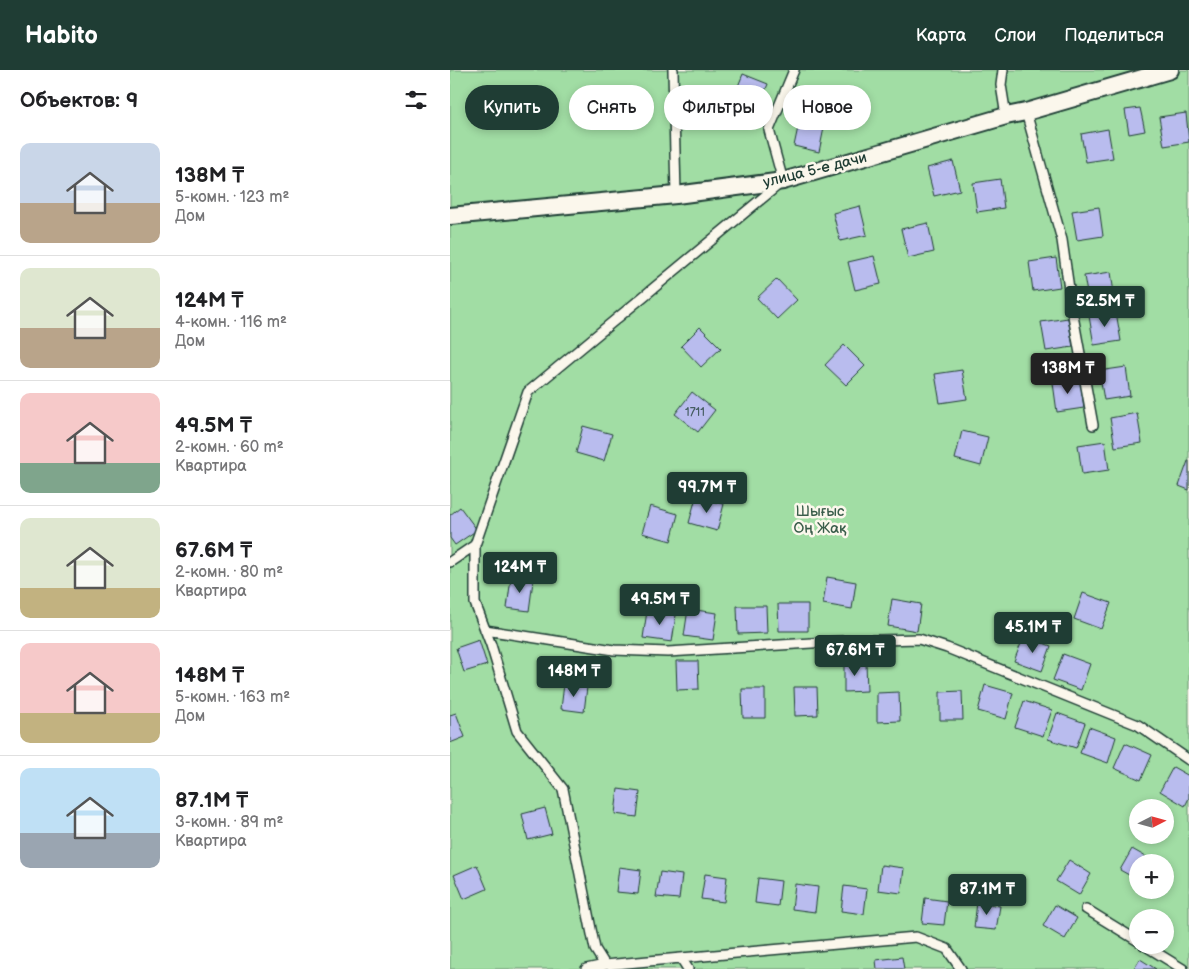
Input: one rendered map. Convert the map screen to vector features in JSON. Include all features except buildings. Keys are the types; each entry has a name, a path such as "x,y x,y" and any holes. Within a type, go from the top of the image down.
{"street":[{"name":"улица 5-е дачи","path":"450,216 676,195 783,181 1170,70"}],"lane":[{"path":"673,70 676,195"},
{"path":"605,965 596,949 563,789 516,731 475,603 475,545 528,392 783,181 769,130 794,70"},
{"path":"1003,70 1001,85 1006,116"},
{"path":"1026,112 1062,240 1072,310 1093,425"},
{"path":"450,562 475,545"},
{"path":"485,630 614,650 668,652 844,641 919,639 947,648 1138,725 1189,760"},
{"path":"1086,909 1129,935"},
{"path":"586,969 605,965 916,937 947,949 961,969"},
{"path":"1159,954 1183,969"},
{"path":"681,958 688,969"}],"green space":[{"name":"Шығыс Оң Жақ","path":"450,70 1189,70 1189,969 450,969"}]}
